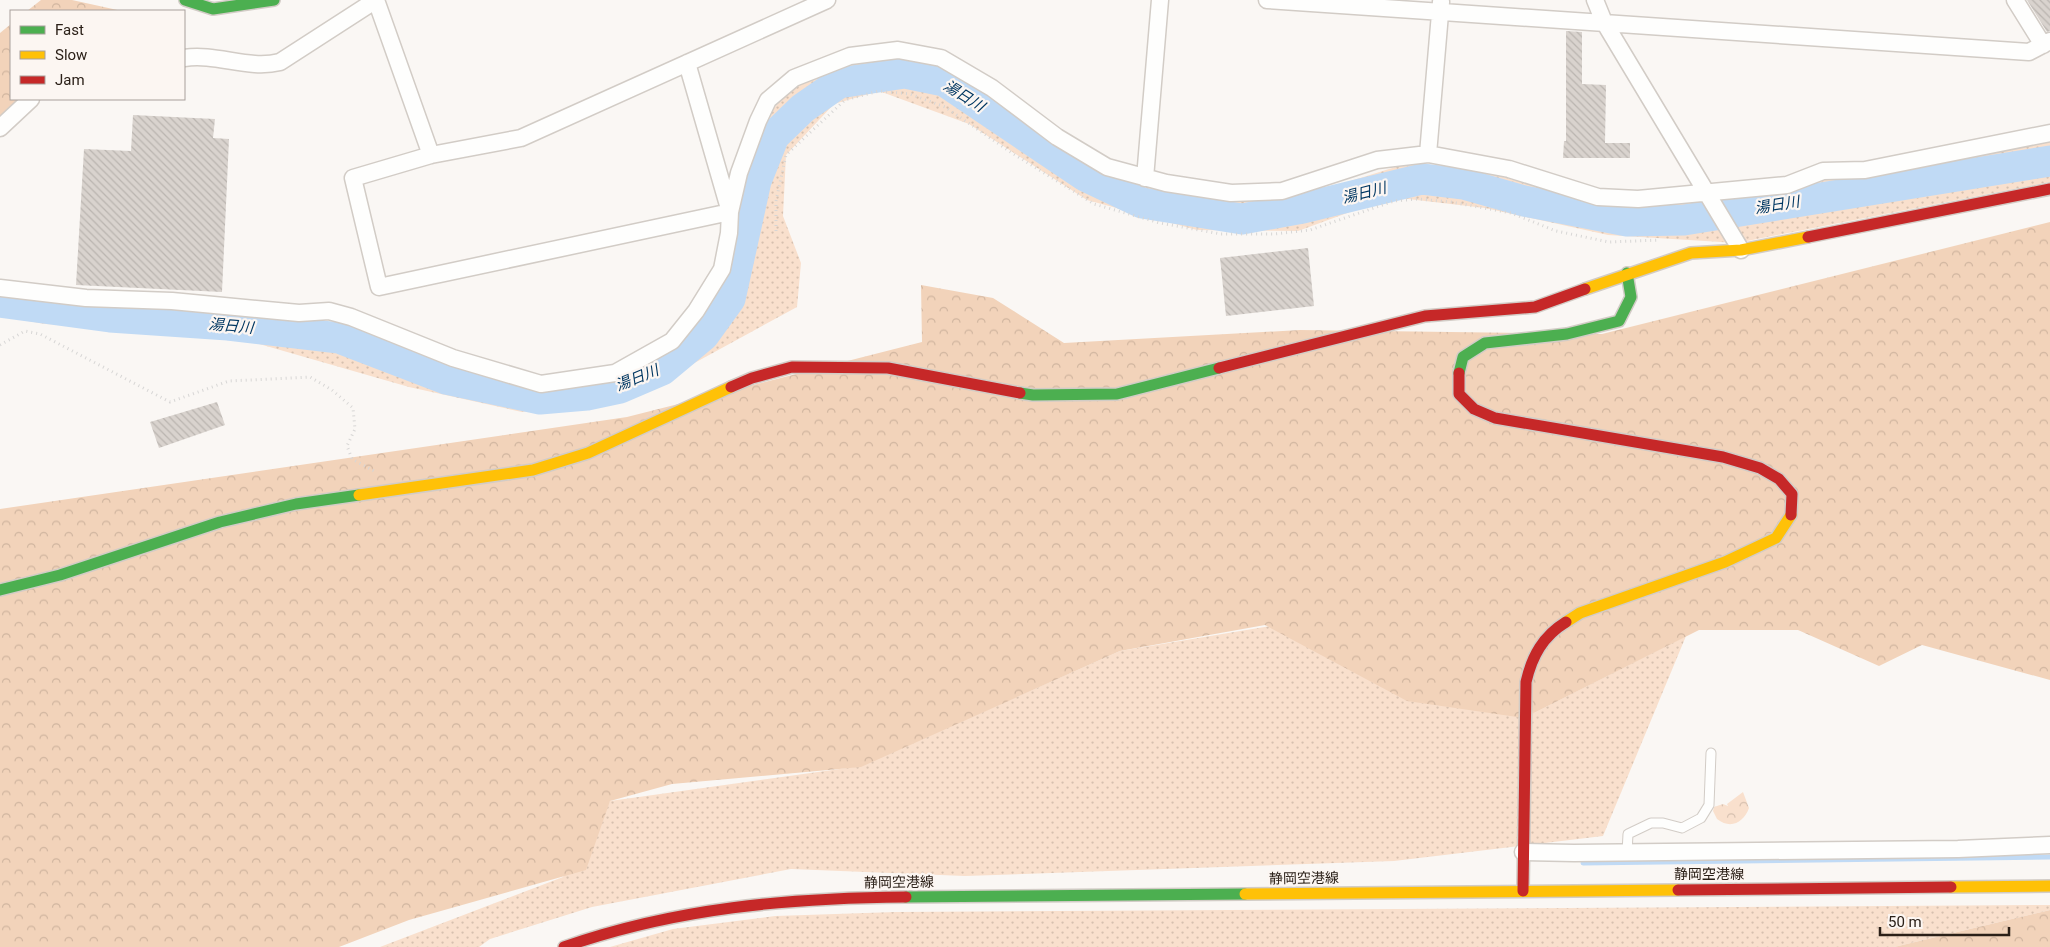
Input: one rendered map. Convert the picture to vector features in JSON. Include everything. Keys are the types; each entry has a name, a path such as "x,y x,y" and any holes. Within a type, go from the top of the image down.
{"street":[{"path":"184,0 213,9 274,0"},
{"path":"185,58 200,55 265,66 280,62 376,0 431,155"},
{"path":"730,212 379,287 353,178 431,155 521,138 827,0"},
{"path":"1145,178 1160,0"},
{"path":"1267,0 1440,6 1604,22 2029,52 2046,43 2015,0"},
{"path":"1595,0 1604,22 1742,250"},
{"path":"1428,154 1440,6"},
{"path":"0,288 86,298 172,300 299,313 329,311 351,317 453,358 542,384 615,373 672,341 696,311 722,269 729,233 730,212 740,173 758,121 768,100 794,78 850,56 898,50 941,58 992,88 1057,137 1107,167 1145,178 1231,193 1282,191 1377,160 1428,154 1509,169 1598,197 1638,199 1787,184 1823,171 1865,170 2050,133"},
{"path":"687,63 730,212"},
{"path":"0,128 30,100"},
{"path":"0,590 60,575 220,522 296,504 533,470 588,453 752,378 792,367 888,368 1033,395 1117,394 1425,316 1535,307 1627,273 1691,253 1742,250 2050,189"},
{"path":"1523,891 1526,682 1532,658 1554,629 1580,613 1725,562 1759,547 1776,538 1793,512 1792,494 1778,479 1760,468 1723,457 1495,418 1474,408 1459,394 1458,374 1463,357 1485,343 1567,334 1619,321 1631,297 1627,273"},
{"path":"1523,852 1627,853 1958,849 2050,845"},
{"name":"静岡空港線","path":"564,947 621,927 667,916 747,904 830,898 2050,886"}],"lane":[{"path":"1627,853 1627,836 1634,829 1657,822 1682,828 1695,822 1706,813 1709,801 1710,753"}],"path":[{"path":"0,345 25,331 40,334 170,402 229,381 310,376 332,390 353,408 355,429 347,446 352,459 384,476"}],"green space":[{"path":"41,0 72,0 117,10 28,10"},
{"path":"10,25 10,100 28,100 0,123 0,33"},
{"path":"912,53 987,89 1039,132 1125,183 1277,204 1405,164 1473,169 1591,201 1683,203 2050,140 2050,182 1737,243 1608,235 1485,208 1391,197 1298,231 1197,230 1087,200 969,124 879,91 834,104 786,155 783,216 801,263 797,307 634,396 522,412 409,387 214,331 45,324 0,316 0,286 73,296 335,324 541,389 617,378 686,338 724,280 767,116 798,81 843,64"},
{"path":"2050,222 2050,680 1922,645 1879,666 1798,630 1699,630 1524,718 1407,701 1265,625 1120,651 861,767 672,784 610,801 586,870 409,920 339,947 0,947 0,509 627,417 922,342 921,285 993,298 1064,343 1300,330 1602,334"},
{"path":"1289,623 1524,718 1686,636 1603,836 1394,861 965,876 791,869 592,907 490,939 479,947 380,947 563,877 610,801 861,766 1120,651"},
{"path":"1743,792 1749,808 1744,817 1732,824 1727,824 1717,819 1713,811 1714,807 1723,804 1728,806 1727,804"},
{"path":"2050,905 2050,910 1894,947 610,947 673,929 775,916 896,912"},
{"path":"2050,910 2050,947 1894,947"}],"building":[{"path":"2027,0 2050,0 2050,31 2047,32"},
{"path":"1566,31 1582,32 1582,84 1606,85 1605,143 1630,143 1630,158 1563,158 1564,141 1566,141"},
{"path":"133,115 215,119 213,138 229,139 222,292 76,285 84,149 131,151"},
{"path":"1308,248 1314,306 1226,316 1220,258"},
{"path":"217,402 225,425 159,448 150,422"}],"waterway":[{"name":"湯日川","path":"0,302 110,317 228,325 339,338 446,379 540,399 587,395 620,388 662,370 704,335 730,299 756,181 774,136 803,108 839,83 905,73 944,81 1085,176 1142,203 1242,219 1303,208 1422,179 1464,184 1524,201 1627,221 1684,220 2050,161"},
{"path":"1583,863 2050,857"}],"traffic: fast":[{"path":"185,0 213,9 274,0"},
{"path":"1459,373 1463,357 1485,343 1567,334 1619,321 1631,297 1627,273"},
{"path":"1020,393 1033,395 1117,394 1219,368"},
{"path":"0,590 60,575 220,522 296,504 359,495"},
{"path":"906,897 1245,894"}],"traffic: slow":[{"path":"1585,289 1691,253 1741,250 1808,237"},
{"path":"359,495 533,470 588,453 731,387"},
{"path":"1566,622 1580,613 1725,562 1776,538 1791,515"},
{"path":"1951,887 2050,886"},
{"path":"1245,894 1678,890"}],"traffic: jam":[{"path":"1808,237 2050,189"},
{"path":"1219,368 1425,316 1535,307 1585,289"},
{"path":"731,387 752,378 792,367 888,368 1020,393"},
{"path":"1459,373 1459,394 1474,409 1495,418 1723,457 1760,468 1779,479 1792,494 1791,515"},
{"path":"1523,891 1526,682 1535,655 1545,640 1566,622"},
{"path":"1678,890 1951,887"},
{"path":"564,947 606,934 690,914 776,903 906,897"}]}
